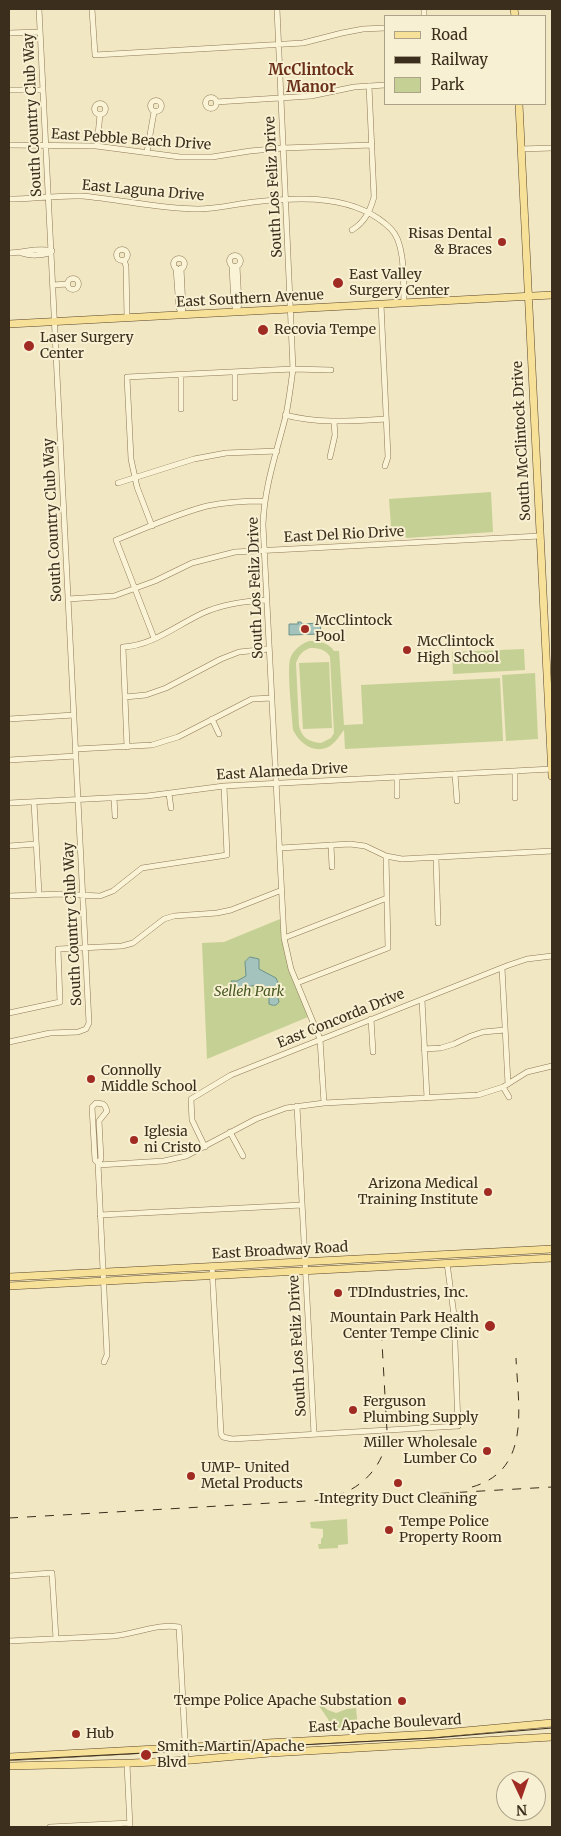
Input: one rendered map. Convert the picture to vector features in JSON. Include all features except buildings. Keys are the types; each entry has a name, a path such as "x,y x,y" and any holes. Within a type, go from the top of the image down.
{"main road":[{"name":"South McClintock Drive","path":"519,105 540,536 549,651 552,776"},
{"name":"East Southern Avenue","path":"9,324 552,295"},
{"name":"East Broadway Road","path":"9,1277 552,1249"},
{"path":"471,1262 485,1257 487,1252"},
{"path":"443,1255 446,1263"},
{"name":"East Broadway Road","path":"9,1286 552,1258"},
{"name":"East Apache Boulevard","path":"9,1757 432,1734 552,1723"},
{"name":"East Apache Boulevard","path":"9,1766 126,1764 270,1753 552,1737"}],"street":[{"name":"South Country Club Way","path":"9,1042 50,1033 78,1032 86,1029 89,1023 39,9"},
{"path":"92,9 95,55 278,45 321,40 363,29 384,28"},
{"name":"South Los Feliz Drive","path":"276,9 293,369 286,415 265,501 263,525 284,938 292,969 320,1039 324,1103"},
{"path":"9,34 40,32"},
{"path":"216,102 323,94 384,85"},
{"path":"352,230 363,223 374,197 368,86"},
{"path":"9,90 43,90"},
{"path":"147,152 154,112"},
{"path":"97,146 100,114"},
{"name":"East Pebble Beach Drive","path":"9,145 97,146 180,157 212,157 283,148 372,145"},
{"path":"520,150 552,148"},
{"name":"East Laguna Drive","path":"9,200 78,196 170,208 198,209 224,208 254,202 314,199 335,201 368,213 392,230 401,250 404,303"},
{"path":"9,253 45,249 52,251"},
{"path":"124,260 127,317"},
{"path":"235,266 234,304 237,312"},
{"path":"179,268 178,308 182,315"},
{"path":"53,285 68,284"},
{"path":"380,304 388,457 385,466"},
{"path":"152,526 135,479 131,459 127,377 293,369 330,370"},
{"path":"235,372 235,398"},
{"path":"181,374 181,409"},
{"path":"286,415 303,420 334,422 386,419"},
{"path":"330,457 335,435 334,422"},
{"path":"118,483 194,459 226,453 276,451"},
{"path":"154,638 116,540 207,506 234,502 265,501"},
{"name":"East Del Rio Drive","path":"68,598 114,596 135,589 206,558 235,552 540,536"},
{"path":"127,747 123,647 136,646 205,612 220,607 243,602 267,600"},
{"path":"125,697 146,695 166,688 221,659 239,652 270,649"},
{"path":"76,749 152,745 178,737 252,700 272,698"},
{"path":"9,719 74,715"},
{"path":"212,719 219,734"},
{"path":"9,760 76,756"},
{"name":"East Alameda Drive","path":"9,803 169,794 224,786 552,769"},
{"path":"515,771 516,798"},
{"path":"455,774 457,801"},
{"path":"397,777 398,796"},
{"path":"9,896 39,894 83,896 107,894 142,868 227,855 224,786"},
{"path":"169,794 171,808"},
{"path":"114,798 115,816"},
{"path":"34,802 39,894"},
{"path":"9,846 36,844"},
{"path":"280,848 350,844 365,846 386,856 402,859 552,851"},
{"path":"331,845 332,867"},
{"path":"297,983 388,948 386,856"},
{"path":"436,858 438,923"},
{"path":"9,1013 60,1002 58,949 122,946 133,943 164,918 230,910 282,890"},
{"path":"284,938 387,898"},
{"name":"East Concorda Drive","path":"205,1147 192,1120 190,1098 231,1075 520,961 552,956"},
{"path":"502,968 505,1085 508,1097"},
{"path":"422,1000 427,1098"},
{"path":"371,1019 372,1052"},
{"path":"424,1049 441,1048 483,1032 505,1030"},
{"path":"98,1164 164,1161 186,1156 274,1111 297,1106 478,1095 505,1085 527,1072 552,1066"},
{"path":"98,1164 101,1160 99,1121 107,1111 105,1106 99,1103 92,1107 96,1160 98,1164 107,1354 104,1362"},
{"name":"South Los Feliz Drive","path":"297,1106 314,1434"},
{"path":"230,1132 243,1156"},
{"path":"100,1215 302,1205"},
{"path":"212,1266 221,1434 232,1439 458,1426 454,1315 446,1263"},
{"path":"9,1576 52,1573 56,1639"},
{"path":"9,1641 126,1634 159,1626 179,1627 186,1760"},
{"path":"494,1728 494,1741"},
{"path":"50,1827 130,1825 126,1764"}],"green space":[{"path":"491,492 493,532 407,538 391,526 389,499"},
{"path":"306,642 323,643 334,651 339,651 344,725 363,724 361,685 500,678 503,741 345,749 344,730 330,746 319,749 308,747 293,730 289,673 291,656","holes":["310,648 324,651 330,657 334,733 331,738 321,743 307,739 302,734 299,726 296,663 303,652"]},
{"path":"524,649 525,670 453,674 452,652"},
{"path":"329,662 332,728 303,729 299,663"},
{"path":"535,673 538,739 506,741 502,675"},
{"name":"Selleh Park","path":"280,919 287,957 308,1017 207,1059 202,943 224,942"},
{"path":"347,1519 348,1544 338,1545 338,1548 319,1549 318,1544 321,1544 323,1529 311,1528 310,1522"},
{"path":"319,1706 323,1706 336,1713 356,1708 358,1730 332,1732 328,1719"}],"water":[{"name":"McClintock Pool","path":"298,622 302,624 320,623 321,634 289,635 289,624 298,624"},
{"path":"250,957 259,959 259,969 276,978 279,1002 276,1005 269,1004 269,993 264,986 254,985 238,988 231,981 237,981 246,976 245,962"}],"tram line":[{"path":"9,1760 434,1738 552,1728"}],"railway":[{"path":"335,1496 355,1487 372,1472 383,1453 386,1442 381,1325"},
{"path":"472,1487 491,1479 504,1466 513,1451 519,1415 516,1358"},
{"path":"9,1518 552,1487"}],"place":[{"name":"Risas Dental & Braces","path":"502,242"},
{"name":"East Valley Surgery Center","path":"338,283"},
{"name":"Recovia Tempe","path":"263,330"},
{"name":"Laser Surgery Center","path":"29,346"},
{"name":"McClintock Pool","path":"305,629"},
{"name":"McClintock High School","path":"407,650"},
{"name":"Connolly Middle School","path":"91,1079"},
{"name":"Iglesia ni Cristo","path":"134,1140"},
{"name":"Arizona Medical Training Institute","path":"488,1192"},
{"name":"TDIndustries, Inc.","path":"338,1293"},
{"name":"Mountain Park Health Center Tempe Clinic","path":"490,1326"},
{"name":"Ferguson Plumbing Supply","path":"353,1410"},
{"name":"Miller Wholesale Lumber Co","path":"487,1451"},
{"name":"UMP- United Metal Products","path":"191,1476"},
{"name":"Integrity Duct Cleaning","path":"398,1483"},
{"name":"Tempe Police Property Room","path":"389,1530"},
{"name":"Tempe Police Apache Substation","path":"402,1701"},
{"name":"Hub","path":"76,1734"},
{"name":"Smith-Martin/Apache Blvd","path":"146,1755"}],"district":[{"name":"McClintock Manor","path":"311,80"}]}
